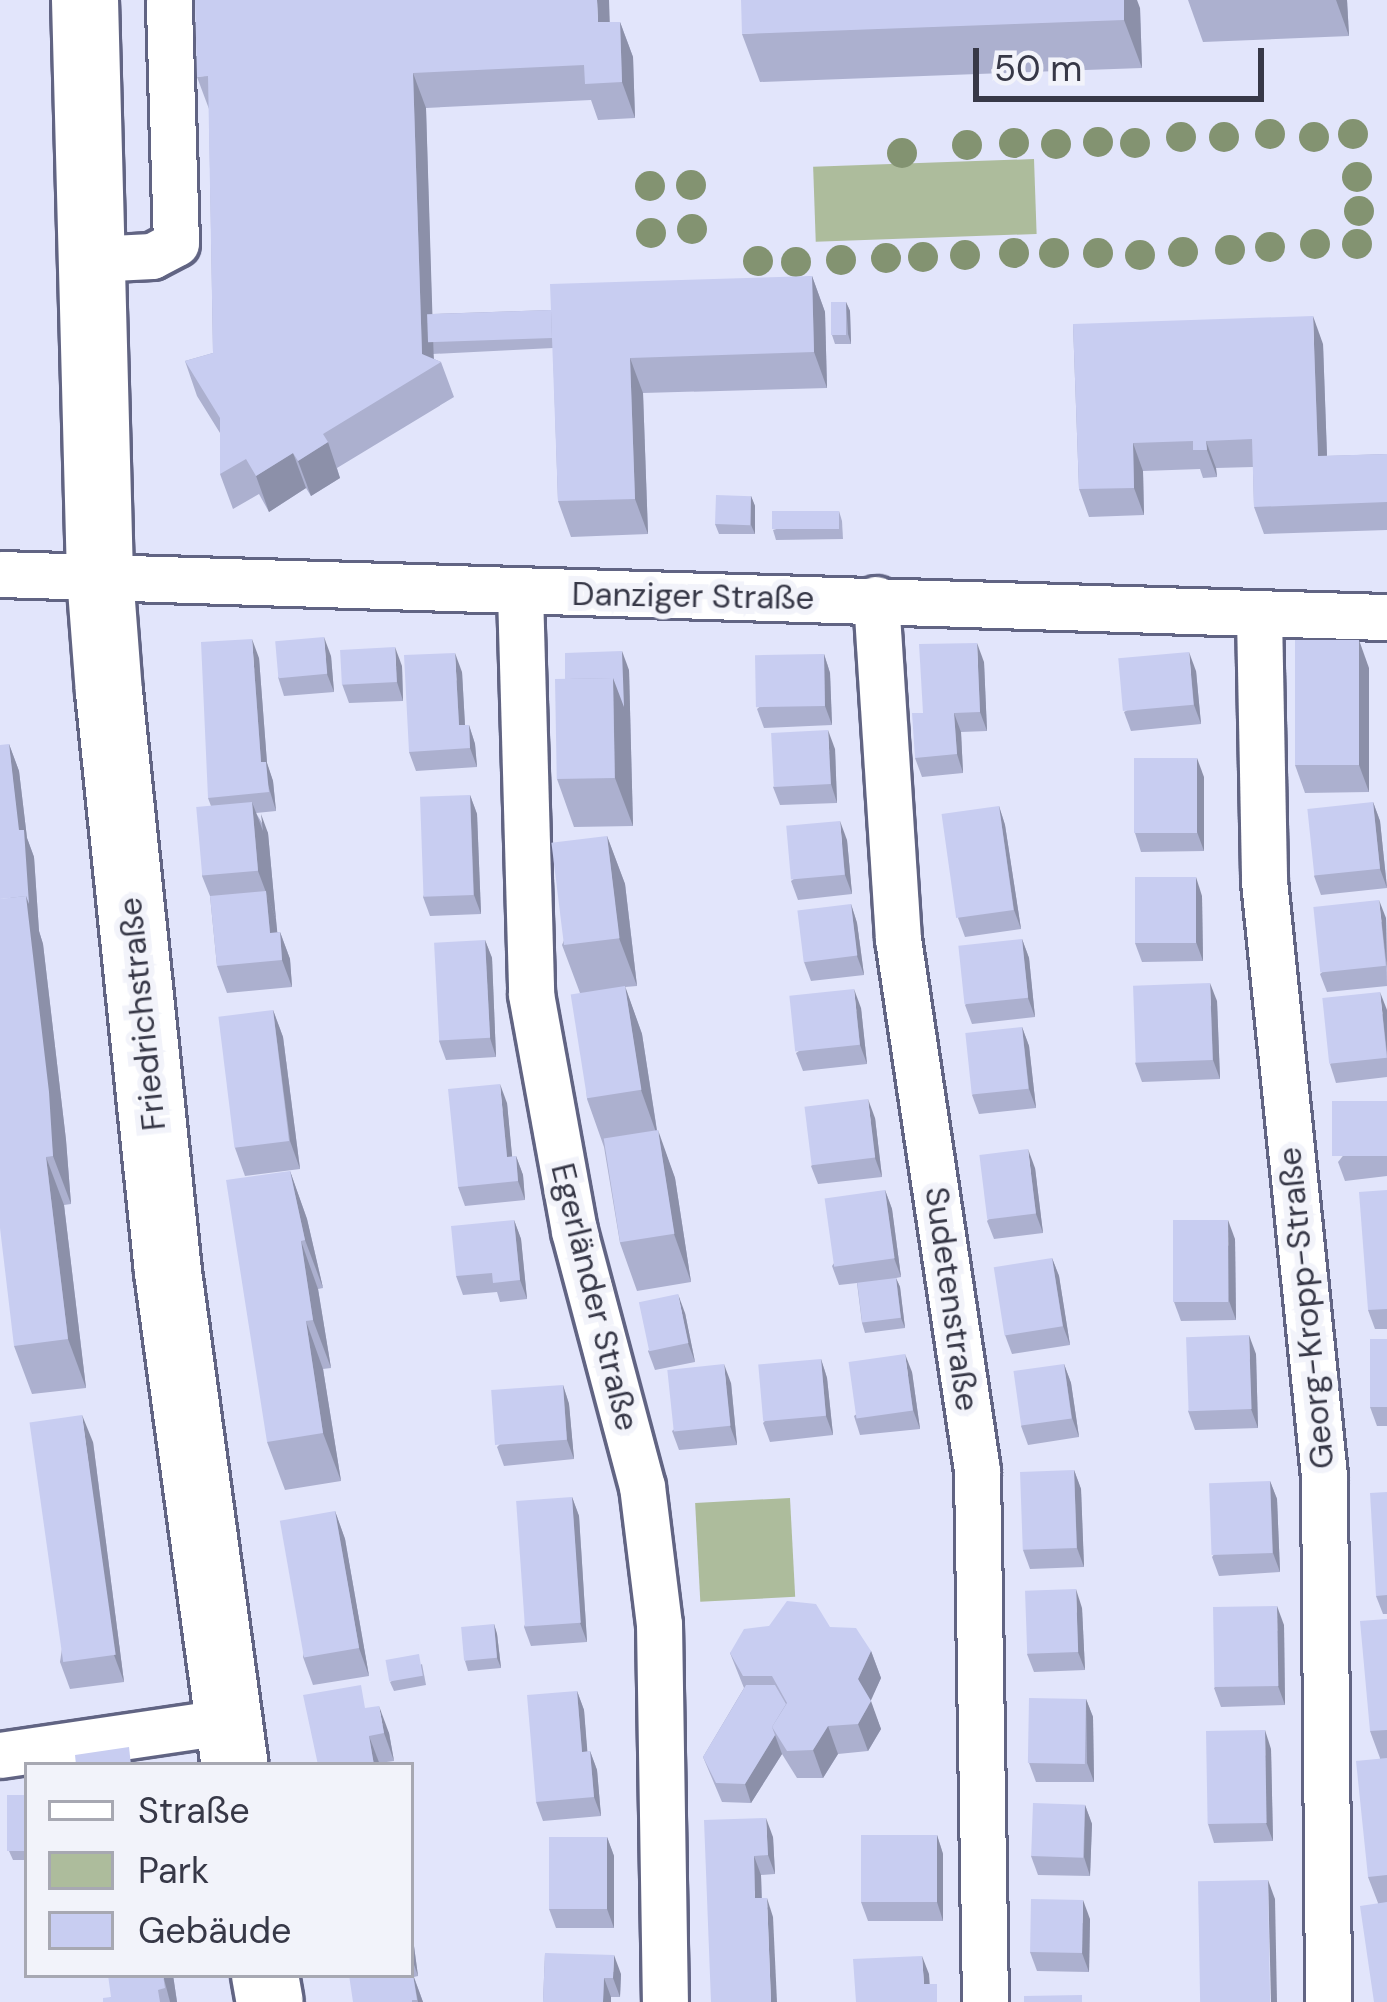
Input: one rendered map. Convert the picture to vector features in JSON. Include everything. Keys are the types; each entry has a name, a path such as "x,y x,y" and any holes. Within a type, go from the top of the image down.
{"main road":[{"name":"Friedrichstraße","path":"86,0 100,576 168,1272 232,1743"}],"street":[{"path":"92,260 152,256 176,243 169,0"},
{"name":"Danziger Straße","path":"0,574 1387,617"},
{"name":"Egerländer Straße","path":"520,592 531,994 574,1231 642,1486 659,1624 665,2002"},
{"name":"Sudetenstraße","path":"876,599 898,939 977,1470 985,2002"},
{"name":"Georg-Kropp-Straße","path":"1259,614 1264,881 1324,1476 1328,2002"},
{"path":"0,1755 232,1743"}],"green space":[{"path":"1034,159 1037,234 816,242 813,167"},
{"path":"790,1498 795,1597 700,1602 695,1503"}],"building":[{"path":"195,0 597,0 598,22 620,22 622,82 585,84 584,65 413,73 422,354 441,362 323,434 328,442 298,461 293,453 256,476 246,459 220,474 220,418 185,361 213,353 208,76 197,77"},
{"path":"741,0 1124,0 1124,20 742,34"},
{"path":"812,276 814,352 630,358 635,499 558,501 550,284"},
{"path":"831,302 846,302 846,335 831,335"},
{"path":"551,310 552,338 428,342 427,314"},
{"path":"1313,316 1318,456 1387,454 1387,502 1254,507 1252,439 1206,441 1207,450 1193,450 1193,441 1133,443 1134,488 1079,489 1073,324"},
{"path":"716,495 751,496 750,525 715,524"},
{"path":"772,511 839,511 839,529 772,529"},
{"path":"324,637 327,674 278,678 275,641"},
{"path":"252,639 261,762 266,762 269,792 208,798 201,642"},
{"path":"1295,640 1359,640 1359,765 1295,765"},
{"path":"977,643 980,712 954,713 957,754 915,758 912,713 923,713 919,644"},
{"path":"395,647 397,682 342,685 340,650"},
{"path":"622,651 624,707 613,678 565,679 565,653"},
{"path":"1189,652 1194,705 1123,711 1118,658"},
{"path":"455,653 459,725 469,725 470,748 409,752 404,655"},
{"path":"824,654 825,706 756,707 755,655"},
{"path":"613,678 615,778 557,779 555,679"},
{"path":"828,730 831,784 774,787 771,733"},
{"path":"9,744 19,830 24,830 29,904 26,896 0,899 0,745"},
{"path":"1134,758 1197,758 1197,833 1134,833"},
{"path":"470,795 473,895 424,897 420,797"},
{"path":"252,802 258,871 202,876 196,807"},
{"path":"1373,802 1380,869 1314,876 1307,809"},
{"path":"999,806 1014,910 956,918 942,814"},
{"path":"840,821 845,875 791,880 786,826"},
{"path":"607,836 620,938 564,945 551,843"},
{"path":"1135,877 1196,877 1196,943 1135,943"},
{"path":"266,891 270,933 280,932 282,960 217,966 210,896"},
{"path":"26,896 49,1092 53,1156 46,1157 68,1339 14,1346 0,1228 0,899"},
{"path":"1379,900 1386,966 1320,973 1313,907"},
{"path":"851,904 857,956 804,962 797,911"},
{"path":"1022,939 1028,998 965,1004 958,946"},
{"path":"485,940 490,1038 439,1041 434,943"},
{"path":"1210,983 1213,1060 1136,1063 1133,986"},
{"path":"625,986 641,1090 587,1098 571,995"},
{"path":"854,989 860,1045 795,1051 789,996"},
{"path":"1380,992 1387,1058 1329,1064 1322,998"},
{"path":"273,1010 289,1141 234,1148 218,1017"},
{"path":"1022,1027 1028,1089 972,1095 965,1033"},
{"path":"500,1084 507,1157 516,1156 518,1181 458,1187 448,1089"},
{"path":"868,1099 875,1158 812,1165 804,1107"},
{"path":"1332,1101 1387,1101 1387,1156 1332,1156"},
{"path":"658,1130 674,1234 620,1242 604,1139"},
{"path":"1028,1149 1036,1214 987,1219 979,1155"},
{"path":"290,1171 305,1240 301,1241 313,1320 306,1321 323,1433 267,1442 226,1180"},
{"path":"885,1190 895,1258 834,1267 825,1198"},
{"path":"1387,1190 1387,1309 1368,1310 1359,1192"},
{"path":"514,1220 520,1280 493,1283 492,1273 456,1276 451,1226"},
{"path":"1173,1220 1228,1220 1228,1302 1173,1302"},
{"path":"1052,1258 1063,1326 1005,1335 994,1267"},
{"path":"896,1278 901,1318 862,1322 857,1283"},
{"path":"678,1294 688,1343 649,1351 639,1302"},
{"path":"1249,1335 1252,1409 1189,1411 1186,1337"},
{"path":"1370,1339 1387,1339 1387,1407 1370,1407"},
{"path":"905,1354 913,1410 856,1418 849,1362"},
{"path":"821,1359 826,1416 763,1421 758,1364"},
{"path":"724,1364 730,1426 674,1432 667,1370"},
{"path":"1064,1364 1072,1418 1021,1426 1013,1371"},
{"path":"563,1385 567,1440 495,1445 491,1390"},
{"path":"82,1415 116,1655 63,1662 30,1422"},
{"path":"1074,1470 1077,1548 1023,1550 1020,1472"},
{"path":"1270,1481 1273,1553 1212,1555 1209,1483"},
{"path":"1387,1492 1387,1595 1376,1596 1370,1493"},
{"path":"572,1497 581,1623 525,1627 516,1501"},
{"path":"335,1511 359,1648 304,1658 280,1521"},
{"path":"1076,1589 1078,1652 1027,1654 1025,1591"},
{"path":"787,1601 816,1604 830,1627 856,1628 871,1651 858,1679 871,1701 858,1724 828,1726 813,1750 787,1751 772,1727 787,1703 772,1676 743,1676 730,1653 744,1629 769,1626"},
{"path":"1277,1606 1278,1686 1214,1687 1213,1607"},
{"path":"1387,1619 1387,1730 1370,1731 1360,1621"},
{"path":"494,1624 497,1658 464,1661 461,1627"},
{"path":"419,1654 423,1676 389,1682 386,1660"},
{"path":"361,1685 365,1708 379,1706 384,1733 369,1736 373,1762 317,1762 303,1695"},
{"path":"746,1685 775,1685 786,1704 772,1727 775,1735 745,1784 716,1783 703,1757"},
{"path":"577,1691 582,1752 590,1751 594,1797 536,1802 527,1695"},
{"path":"1029,1698 1086,1699 1085,1764 1028,1763"},
{"path":"1265,1730 1267,1823 1208,1824 1206,1731"},
{"path":"129,1747 131,1762 76,1762 75,1755"},
{"path":"1387,1758 1387,1875 1368,1877 1356,1761"},
{"path":"7,1795 24,1795 24,1851 7,1851"},
{"path":"1033,1803 1085,1805 1083,1858 1031,1856"},
{"path":"766,1818 768,1855 754,1856 755,1898 767,1898 771,2002 711,2002 704,1820"},
{"path":"861,1835 937,1835 937,1902 861,1902"},
{"path":"549,1837 607,1837 607,1909 549,1909"},
{"path":"1268,1880 1270,2002 1200,2002 1198,1881"},
{"path":"1031,1899 1083,1900 1082,1953 1030,1952"},
{"path":"1387,1902 1387,2002 1374,2002 1360,1906"},
{"path":"545,1953 614,1955 613,1978 604,1978 603,2002 543,2002"},
{"path":"922,1956 924,1984 937,1984 937,2002 856,2002 853,1959"},
{"path":"108,1978 163,1978 165,1988 158,1990 160,2002 103,2002 111,1997"},
{"path":"349,1978 413,1978 417,2000 412,2002 353,2002"},
{"path":"1082,1995 1082,2002 1024,2002 1024,1996"}]}
